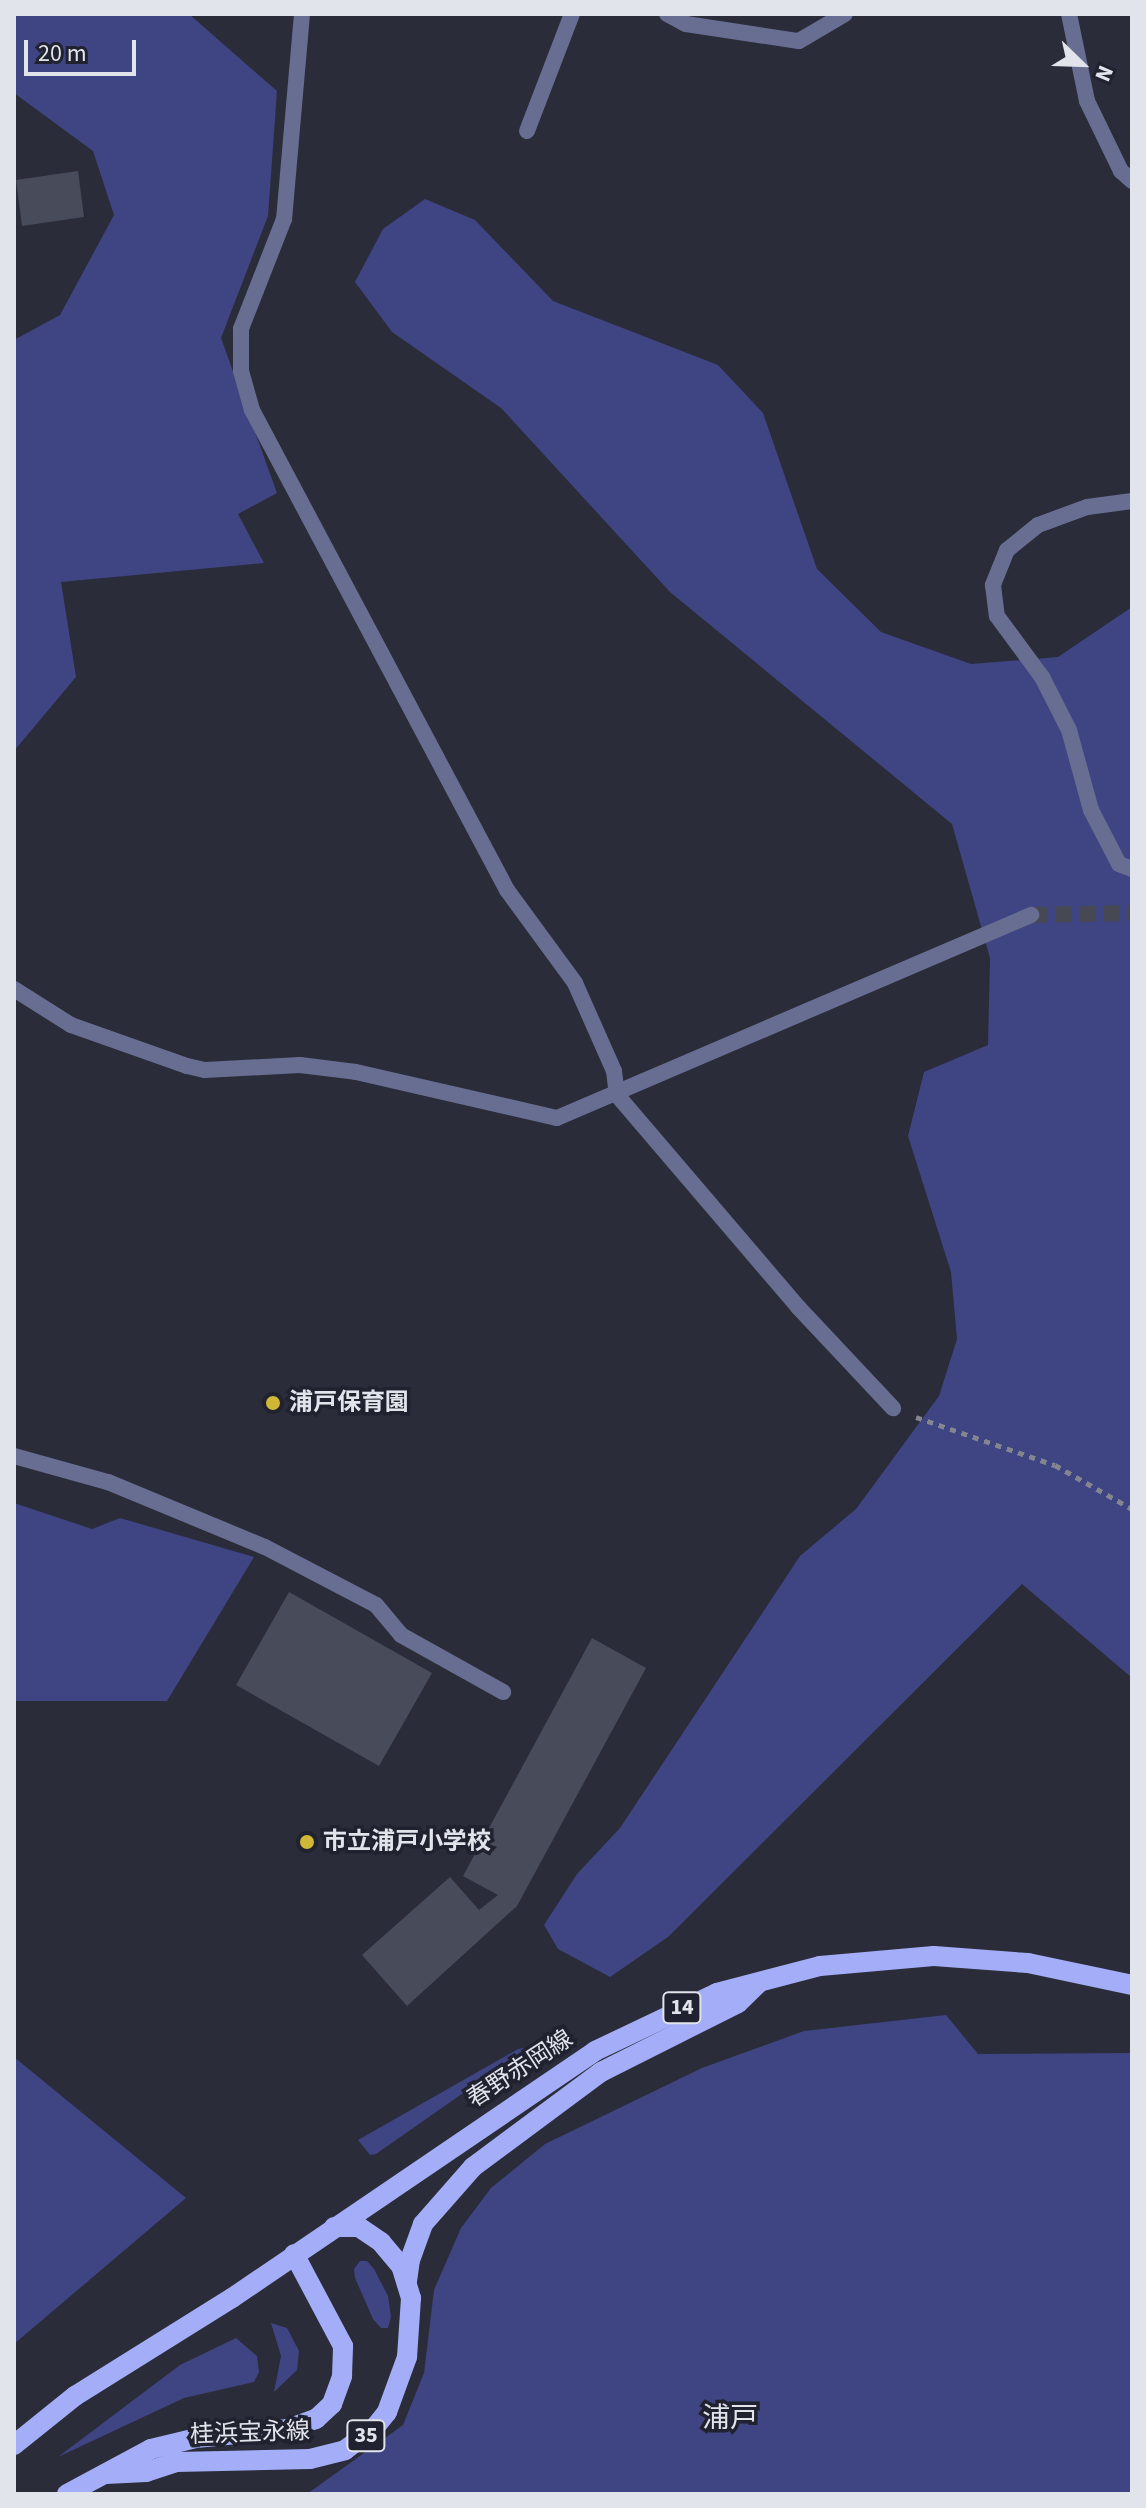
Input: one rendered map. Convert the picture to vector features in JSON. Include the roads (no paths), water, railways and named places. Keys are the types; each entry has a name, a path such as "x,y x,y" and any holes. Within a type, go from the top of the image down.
{"main road":[{"name":"春野赤岡線","path":"14,2445 75,2396 294,2254 595,2051 661,2017 764,1978 859,1960 934,1956 1028,1963 1132,1985"},
{"name":"35","path":"407,2282 410,2260 423,2224 473,2167 601,2072 738,2003 764,1978"},
{"name":"桂浜宝永線","path":"106,2474 146,2472 176,2462 310,2459 345,2450 362,2439 387,2412 407,2357 411,2322 407,2282 401,2266 373,2236 359,2227 334,2227"},
{"name":"桂浜宝永線","path":"67,2494 151,2449 196,2438 288,2429 316,2419 332,2404 342,2376 343,2346 294,2254"}],"street":[{"path":"302,14 284,219 241,329 244,390 252,410 507,890 575,983 614,1071 617,1095 798,1307 893,1408"},
{"path":"527,131 572,14"},
{"path":"667,14 686,24 799,41 845,14"},
{"path":"1069,14 1087,101 1121,171 1132,181"},
{"path":"1132,501 1087,507 1038,525 1007,550 993,585 997,616 1042,677 1069,730 1091,810 1119,864 1132,869"},
{"path":"14,989 71,1025 205,1070 324,1068 381,1077 557,1118 617,1095 1031,915"},
{"path":"14,1456 108,1482 265,1547 376,1605 401,1635 503,1692"}],"tunnel":[{"path":"1031,915 1132,913"}],"place":[{"name":"浦戸保育園","path":"273,1403"},
{"name":"市立浦戸小学校","path":"307,1842"}],"district":[{"name":"浦戸","path":"730,2418"}]}
